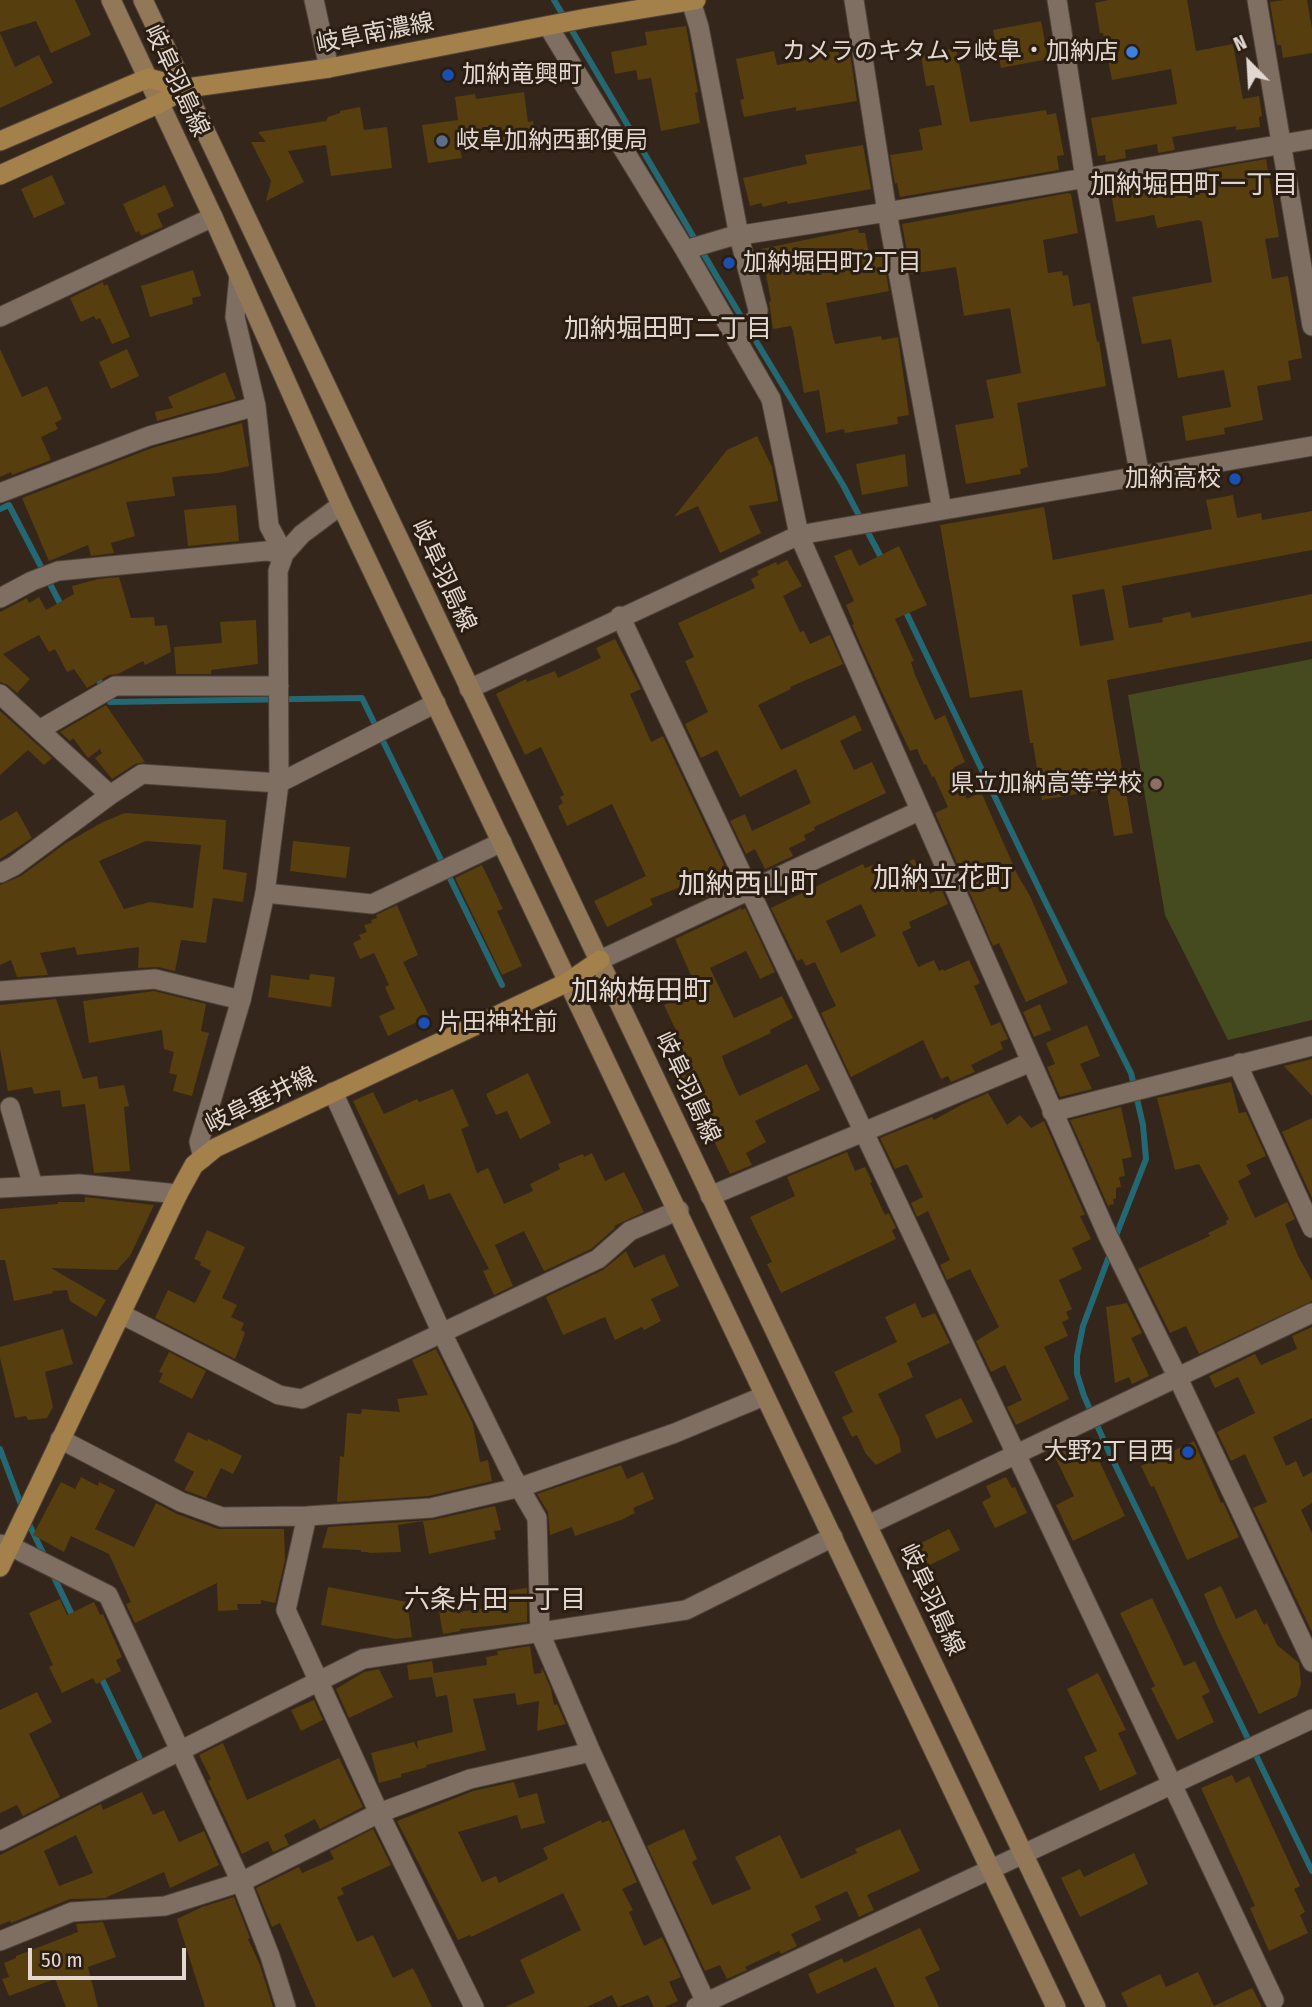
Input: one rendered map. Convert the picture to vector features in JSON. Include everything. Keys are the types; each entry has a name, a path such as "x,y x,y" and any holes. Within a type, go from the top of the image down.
{"main road":[{"name":"岐阜羽島線","path":"111,0 213,217 341,505 679,1210 764,1396 1056,2007"},
{"name":"岐阜羽島線","path":"144,0 1096,2007"},
{"name":"岐阜南濃線","path":"0,176 187,88 329,68 692,0"},
{"name":"岐阜南濃線","path":"148,78 187,88"},
{"path":"0,141 148,78"},
{"name":"岐阜垂井線","path":"0,1567 5,1545 194,1166 215,1148 568,982 600,960"}],"street":[{"path":"314,0 329,68"},
{"path":"692,0 739,236 758,310 744,327"},
{"path":"854,0 887,212 942,510"},
{"path":"1057,0 1085,177 1140,477"},
{"path":"1257,0 1312,326"},
{"path":"548,26 688,248 744,327 771,399 799,535 1108,1236 1312,1662"},
{"path":"688,248 739,236 1312,139"},
{"path":"0,317 213,217"},
{"path":"239,275 235,317 256,407 269,526 284,554"},
{"path":"0,493 149,436 256,407"},
{"path":"469,688 799,535 1312,446"},
{"path":"203,1158 199,1142 241,1000 265,893 279,783 278,570 284,554 302,534 341,505"},
{"path":"0,598 58,571 265,551 284,554"},
{"path":"620,616 1275,2000"},
{"path":"39,730 114,686 279,686"},
{"path":"0,694 110,795"},
{"path":"0,873 14,866 142,774 279,783 436,703"},
{"path":"600,960 919,811"},
{"path":"265,893 372,904 502,842"},
{"path":"0,991 155,979 241,1000"},
{"path":"1052,1112 1312,1046"},
{"path":"710,1196 1031,1062"},
{"path":"1240,1063 1241,1072 1312,1228"},
{"path":"333,1092 441,1331 512,1475 537,1518 540,1633 704,2006 1023,1852 1312,1719"},
{"path":"10,1107 33,1186"},
{"path":"0,1188 79,1184 178,1194"},
{"path":"121,1314 279,1395 302,1399 598,1259 631,1231 679,1210"},
{"path":"868,1525 1312,1313"},
{"path":"60,1439 181,1502 222,1517 307,1516 431,1508 521,1487 675,1433 764,1396"},
{"path":"307,1516 286,1610 379,1813 474,2007"},
{"path":"0,1841 363,1659 686,1610 833,1537"},
{"path":"5,1545 108,1595 241,1882 270,1956 286,2007"},
{"path":"0,1941 72,1912 165,1906 241,1882 379,1813 470,1779 591,1752"}],"green space":[{"path":"1312,659 1312,1020 1228,1040 1165,915 1128,695"}],"building":[{"path":"0,0 75,0 91,35 51,53 36,21 0,32"},
{"path":"1109,0 1187,0 1196,51 1233,44 1243,99 1259,96 1262,116 1259,117 1260,127 1236,130 1236,126 1172,137 1175,150 1158,153 1157,144 1125,150 1126,158 1106,162 1105,155 1098,156 1091,118 1177,104 1171,69 1112,80 1095,3"},
{"path":"1307,0 1312,29 1312,53 1283,58 1281,45 1277,45 1270,2"},
{"path":"1041,21 1048,59 1001,68 993,30"},
{"path":"686,26 698,92 695,93 700,123 661,131 651,78 638,80 636,70 615,74 611,52 647,45 645,32"},
{"path":"0,33 15,67 39,55 53,83 0,108"},
{"path":"956,48 970,122 1046,110 1047,115 1056,113 1064,155 1057,156 1059,170 900,197 890,155 923,150 919,129 942,125 934,85 926,86 921,55"},
{"path":"774,51 777,65 819,58 818,54 838,51 839,55 850,53 857,101 796,111 796,107 744,117 740,100 744,99 736,59"},
{"path":"524,92 528,122 533,121 536,138 460,150 462,158 428,163 422,125 458,120 455,97 475,94 476,99"},
{"path":"360,107 364,130 387,127 392,168 331,176 326,145 288,151 304,182 266,201 271,181 251,142 266,142 258,132 326,121 340,111"},
{"path":"863,145 871,189 788,204 787,201 763,207 761,203 750,206 743,178 807,164 805,155"},
{"path":"1266,159 1279,237 1265,239 1272,279 1288,276 1302,358 1288,361 1291,380 1257,386 1263,420 1224,428 1225,434 1186,441 1182,416 1231,407 1224,370 1178,378 1171,339 1142,344 1132,297 1212,282 1202,222 1198,220 1157,228 1154,215 1116,222 1110,186"},
{"path":"52,175 65,204 34,218 21,189"},
{"path":"165,185 174,206 157,214 163,227 141,236 139,231 136,233 123,204"},
{"path":"1071,194 1078,233 1043,240 1048,273 1062,271 1063,276 1068,275 1073,306 1090,303 1106,386 1017,403 1028,467 1020,469 1021,474 966,484 955,425 994,418 986,380 1021,373 1010,308 964,316 956,267 911,274 902,224"},
{"path":"858,229 859,233 865,233 870,258 883,255 889,291 826,303 833,337 835,344 881,336 882,340 898,337 909,415 897,417 898,424 845,433 844,429 826,433 819,390 804,393 791,326 773,329 771,301 761,249"},
{"path":"193,270 201,296 192,298 193,304 150,317 141,286"},
{"path":"103,282 104,286 107,284 130,337 112,344 100,318 96,320 94,316 81,322 70,298"},
{"path":"0,349 22,397 47,386 62,419 55,423 58,429 41,437 51,460 0,477"},
{"path":"127,349 139,376 111,389 99,362"},
{"path":"225,372 236,399 157,421 155,412 173,408 168,397"},
{"path":"242,423 249,466 218,473 172,477 175,496 126,502 135,536 111,543 114,553 91,556 88,545 49,561 22,498 152,448"},
{"path":"757,436 772,467 778,501 749,506 761,533 720,553 698,506 674,517 727,450"},
{"path":"905,454 908,486 862,495 856,464"},
{"path":"1233,495 1237,518 1261,513 1262,520 1312,511 1312,550 1122,586 1129,628 1163,622 1162,618 1190,612 1192,618 1312,594 1312,641 1107,680 1133,833 1114,836 1106,789 1042,800 1022,690 970,698 940,525 1044,507 1053,560 1212,529 1206,500","holes":["1104,589 1114,640 1080,646 1072,595"]},
{"path":"236,505 239,541 188,546 184,510"},
{"path":"899,546 927,605 895,619 914,661 911,662 915,675 935,720 945,715 965,762 953,768 967,799 981,792 1068,983 1026,1002 999,943 993,946 935,813 948,807 934,776 932,777 926,764 924,765 917,749 910,751 852,625 854,624 846,605 854,601 834,556 851,549 859,566"},
{"path":"787,560 802,586 783,596 800,632 804,631 810,644 830,635 843,664 790,687 791,689 758,705 781,750 855,715 862,730 840,741 854,770 872,762 886,793 814,827 815,830 804,835 806,840 789,848 793,856 765,869 755,849 746,854 730,821 745,814 752,831 811,803 796,769 740,797 717,750 701,758 685,724 708,712 685,661 694,657 678,623 755,588 751,579 759,575 757,571"},
{"path":"119,577 131,618 154,617 155,626 167,625 171,652 145,665 143,661 118,674 109,675 87,688 74,669 67,672 55,649 49,652 39,635 3,654 30,679 17,693 0,682 0,612 27,598 29,603 39,597 46,610 74,594 72,586"},
{"path":"256,620 258,664 211,670 211,674 176,674 174,647 222,643 220,622"},
{"path":"615,639 641,689 630,694 651,742 663,736 731,885 702,899 693,882 650,899 653,905 607,927 594,901 646,876 612,804 567,826 558,806 563,803 560,797 564,795 541,747 525,755 496,694 526,679 527,682 555,671 558,678 601,658 596,648"},
{"path":"106,705 145,762 135,764 112,779 95,758 102,753 100,749 88,758 73,738 70,741 60,732"},
{"path":"0,711 52,758 44,765 28,750 0,775"},
{"path":"17,811 32,838 0,859 0,821"},
{"path":"125,813 226,820 223,869 247,873 243,902 213,898 206,943 181,940 175,971 158,967 138,968 139,947 77,955 75,947 40,953 48,975 17,977 11,960 0,965 0,885 21,876 66,843","holes":["146,841 201,845 193,908 150,902 124,909 99,861"]},
{"path":"293,841 350,847 346,878 290,871"},
{"path":"914,859 930,894 941,888 948,904 909,922 911,928 902,932 918,967 934,960 939,971 944,971 969,960 980,983 974,986 991,1026 1000,1022 1008,1039 1000,1042 1003,1049 971,1065 975,1072 951,1082 948,1076 941,1079 923,1040 851,1077 821,1013 836,1006 815,962 806,966 802,959 797,961 771,908 863,864 865,868 873,865 878,877","holes":["861,904 876,936 841,953 826,921"]},
{"path":"482,865 503,909 497,911 522,966 502,975 455,878"},
{"path":"397,905 418,955 403,962 429,1016 388,1036 379,1016 395,1009 385,987 389,985 374,953 360,959 353,943 361,939 359,935 367,932 364,925 372,923 371,920 377,918 376,915"},
{"path":"745,908 775,972 760,979 746,951 710,968 734,1018 782,996 793,1018 770,1030 771,1033 722,1056 725,1065 739,1096 807,1064 820,1090 755,1121 766,1142 746,1153 752,1165 730,1174 673,1065 680,1062 671,1043 680,1039 664,1005 697,989 675,939"},
{"path":"310,974 335,977 331,1007 268,997 271,975 309,980"},
{"path":"154,991 206,1004 201,1031 209,1033 192,1096 173,1091 177,1075 169,1073 174,1052 164,1049 162,1030 89,1043 83,1001"},
{"path":"56,999 83,1079 97,1076 99,1089 124,1085 129,1106 124,1107 130,1171 94,1173 85,1104 62,1107 60,1090 34,1094 32,1087 8,1091 0,1049 0,1005"},
{"path":"1040,1004 1051,1030 1034,1037 1023,1012"},
{"path":"1087,1025 1100,1056 1080,1064 1092,1089 1060,1097 1047,1067 1055,1064 1046,1043"},
{"path":"1312,1059 1312,1096 1284,1066"},
{"path":"528,1073 551,1123 520,1139 507,1111 496,1115 486,1094"},
{"path":"1231,1082 1239,1113 1246,1112 1266,1156 1246,1165 1251,1174 1238,1181 1255,1218 1287,1202 1295,1219 1285,1224 1312,1281 1312,1301 1199,1354 1186,1326 1170,1333 1138,1269 1210,1236 1208,1233 1227,1224 1229,1219 1199,1164 1175,1170 1157,1098"},
{"path":"453,1089 469,1126 461,1129 477,1173 488,1168 504,1204 533,1191 530,1184 560,1169 558,1164 592,1153 605,1181 624,1172 644,1212 614,1226 615,1228 591,1249 544,1271 524,1231 495,1245 513,1286 494,1295 483,1271 489,1269 450,1193 429,1200 424,1184 398,1195 353,1101 373,1092 384,1114 417,1099 419,1102"},
{"path":"988,1093 1007,1125 1020,1115 1031,1128 1044,1121 1085,1215 1080,1216 1091,1239 1072,1248 1082,1269 1059,1280 1072,1309 1066,1312 1069,1319 1062,1322 1068,1336 1044,1347 1069,1399 1016,1425 1007,1407 1022,1400 1005,1365 991,1372 976,1341 999,1327 970,1269 947,1280 940,1265 950,1260 928,1211 917,1217 911,1203 923,1197 907,1164 895,1169 880,1138 932,1117 934,1120"},
{"path":"1121,1107 1132,1157 1122,1159 1125,1176 1119,1177 1121,1187 1116,1188 1114,1204 1109,1205 1109,1208 1070,1120"},
{"path":"1312,1118 1312,1198 1282,1132"},
{"path":"847,1152 855,1171 865,1167 885,1215 889,1213 896,1228 892,1230 896,1239 781,1293 767,1264 772,1262 750,1217 795,1196 787,1177"},
{"path":"85,1197 154,1205 130,1256 117,1270 51,1268 106,1300 96,1317 70,1301 67,1290 14,1301 5,1260 0,1260 0,1209 58,1202 85,1202"},
{"path":"207,1230 245,1247 222,1298 237,1305 231,1317 244,1323 241,1330 245,1332 244,1336 235,1359 155,1318 168,1290 195,1303 211,1271 194,1259"},
{"path":"626,1251 634,1268 664,1254 679,1286 651,1299 661,1321 615,1340 605,1317 563,1335 546,1297 603,1270"},
{"path":"915,1303 922,1318 935,1313 950,1343 907,1363 913,1377 878,1394 899,1438 901,1452 876,1465 866,1454 857,1435 852,1437 842,1417 853,1412 834,1372 897,1342 885,1317"},
{"path":"1127,1303 1142,1333 1131,1338 1149,1376 1132,1384 1129,1377 1115,1383 1106,1307"},
{"path":"1312,1327 1312,1418 1273,1437 1286,1466 1296,1461 1303,1477 1312,1472 1312,1503 1301,1510 1312,1533 1312,1632 1253,1508 1267,1502 1245,1454 1231,1461 1217,1432 1255,1413 1238,1377 1215,1388 1209,1376 1255,1354 1261,1365 1297,1349 1292,1336"},
{"path":"63,1329 73,1364 45,1372 53,1407 47,1418 15,1418 0,1358 0,1347"},
{"path":"436,1349 473,1424 480,1462 488,1460 492,1481 429,1496 337,1502 340,1456 344,1457 347,1413 361,1414 362,1409 400,1412 397,1399 428,1395 412,1360"},
{"path":"169,1352 206,1371 192,1399 159,1382 163,1373 159,1372"},
{"path":"961,1398 973,1422 936,1439 925,1415"},
{"path":"188,1432 242,1456 233,1474 221,1468 206,1498 184,1490 194,1472 174,1461"},
{"path":"1088,1437 1125,1516 1073,1541 1056,1505 1074,1496 1053,1453"},
{"path":"1194,1441 1239,1537 1187,1560 1154,1486 1151,1487 1141,1466"},
{"path":"621,1465 627,1479 643,1472 654,1499 633,1508 635,1513 621,1520 575,1536 572,1527 550,1535 548,1512 537,1494"},
{"path":"81,1477 98,1486 99,1482 115,1490 95,1529 134,1547 156,1503 218,1529 284,1529 285,1560 275,1603 261,1600 261,1604 237,1604 238,1610 218,1611 217,1583 135,1623 126,1604 131,1602 109,1554 71,1536 64,1552 33,1535 61,1482 75,1489"},
{"path":"1006,1477 1012,1488 1015,1487 1027,1513 995,1528 982,1502 991,1497 986,1486"},
{"path":"495,1506 501,1530 494,1531 496,1539 429,1554 423,1521 398,1525 401,1552 368,1553 361,1550 322,1548 328,1527 432,1520"},
{"path":"949,1529 960,1550 916,1572 905,1551"},
{"path":"1221,1586 1236,1619 1256,1609 1264,1625 1267,1623 1277,1645 1299,1663 1301,1684 1297,1696 1259,1714 1204,1594"},
{"path":"328,1587 407,1602 412,1637 396,1639 321,1625"},
{"path":"527,1588 527,1622 460,1629 443,1634 437,1601 456,1598 458,1612 490,1608 488,1593"},
{"path":"1152,1598 1184,1666 1195,1661 1210,1692 1202,1696 1214,1722 1177,1740 1151,1688 1155,1686 1120,1613"},
{"path":"60,1599 67,1615 94,1602 100,1615 103,1614 122,1657 116,1660 121,1671 96,1684 93,1678 62,1693 49,1667 53,1665 29,1613"},
{"path":"530,1646 534,1674 541,1673 542,1668 554,1705 557,1704 566,1724 537,1731 539,1701 517,1705 515,1693 473,1699 486,1750 426,1765 427,1767 401,1774 401,1777 379,1783 371,1753 414,1742 418,1750 417,1741 453,1732 447,1695 436,1697 432,1677 409,1680 407,1665 432,1661 434,1673 487,1665 486,1657 498,1655 497,1651"},
{"path":"379,1669 393,1697 349,1718 336,1689 364,1672"},
{"path":"1098,1673 1126,1730 1118,1733 1137,1774 1100,1791 1084,1757 1097,1751 1067,1689"},
{"path":"37,1692 52,1722 29,1734 60,1797 23,1816 17,1805 0,1813 0,1710"},
{"path":"314,1700 323,1720 301,1731 291,1710"},
{"path":"223,1743 247,1800 339,1758 363,1807 320,1829 315,1819 284,1835 289,1845 273,1852 268,1841 242,1854 208,1781 211,1779 199,1755"},
{"path":"1232,1775 1236,1783 1249,1776 1300,1886 1294,1889 1305,1912 1300,1915 1308,1933 1269,1951 1250,1908 1255,1906 1201,1788"},
{"path":"514,1782 519,1798 537,1793 545,1823 521,1829 517,1815 458,1832 482,1882 496,1876 499,1883 548,1859 543,1848 601,1820 602,1823 609,1820 637,1882 622,1889 633,1910 629,1912 644,1946 662,1937 681,1977 669,1982 678,2001 665,2007 654,2007 648,1995 618,2007 612,1995 587,2007 505,2007 535,1993 520,1960 581,1930 563,1893 471,1937 470,1935 458,1940 397,1821 473,1791"},
{"path":"142,1792 153,1815 164,1810 179,1842 204,1831 219,1865 170,1888 164,1872 105,1898 70,1899 0,1925 0,1855 101,1804 103,1810","holes":["76,1835 93,1873 59,1886 44,1851"]},
{"path":"373,1829 391,1865 341,1888 344,1894 337,1897 357,1942 373,1935 393,1978 413,1968 432,2007 316,2007 280,1923 272,1927 256,1888 299,1867 302,1873 334,1859 330,1851"},
{"path":"684,1829 697,1859 692,1862 712,1905 751,1889 735,1857 780,1835 801,1879 857,1853 855,1849 900,1829 920,1871 867,1895 874,1910 859,1917 847,1891 815,1906 821,1920 791,1934 797,1946 781,1954 779,1951 745,1967 747,1970 727,1979 720,1965 705,1971 647,1846"},
{"path":"1134,1853 1148,1884 1080,1917 1061,1878 1080,1869 1084,1877"},
{"path":"234,1897 273,2007 205,2007 177,1919 202,1907"},
{"path":"103,1922 116,1957 88,1967 98,2007 66,2007 55,1979 9,1996 2,1979 9,1977 4,1963 78,1932 76,1924"},
{"path":"920,1928 940,1970 925,1977 939,2007 895,2007 876,1967 817,1994 808,1974 842,1958 844,1963"},
{"path":"1198,1972 1214,2006 1252,1988 1262,2007 1128,2007 1121,1993 1160,1974 1166,1987"}],"waterway":[{"path":"554,0 843,485 884,563"},
{"path":"0,509 9,505 63,609"},
{"path":"904,608 1131,1073 1143,1125 1146,1159 1114,1241"},
{"path":"96,675 110,702 362,698 502,985"},
{"path":"1111,1251 1083,1326 1077,1356 1077,1374 1084,1396 1312,1871"},
{"path":"0,1449 23,1510"},
{"path":"27,1520 45,1557"},
{"path":"52,1573 75,1621"},
{"path":"100,1675 143,1765"}],"place":[{"name":"カメラのキタムラ岐阜・加納店","path":"1132,52"},
{"name":"加納竜興町","path":"448,75"},
{"name":"岐阜加納西郵便局","path":"442,141"},
{"name":"加納堀田町2丁目","path":"729,263"},
{"name":"加納高校","path":"1235,479"},
{"name":"県立加納高等学校","path":"1156,784"},
{"name":"片田神社前","path":"424,1023"},
{"name":"大野2丁目西","path":"1188,1452"}],"district":[{"name":"加納堀田町一丁目","path":"1194,186"},
{"name":"加納堀田町二丁目","path":"668,330"},
{"name":"加納立花町","path":"943,879"},
{"name":"加納西山町","path":"748,885"},
{"name":"加納梅田町","path":"641,992"},
{"name":"六条片田一丁目","path":"495,1601"}]}
